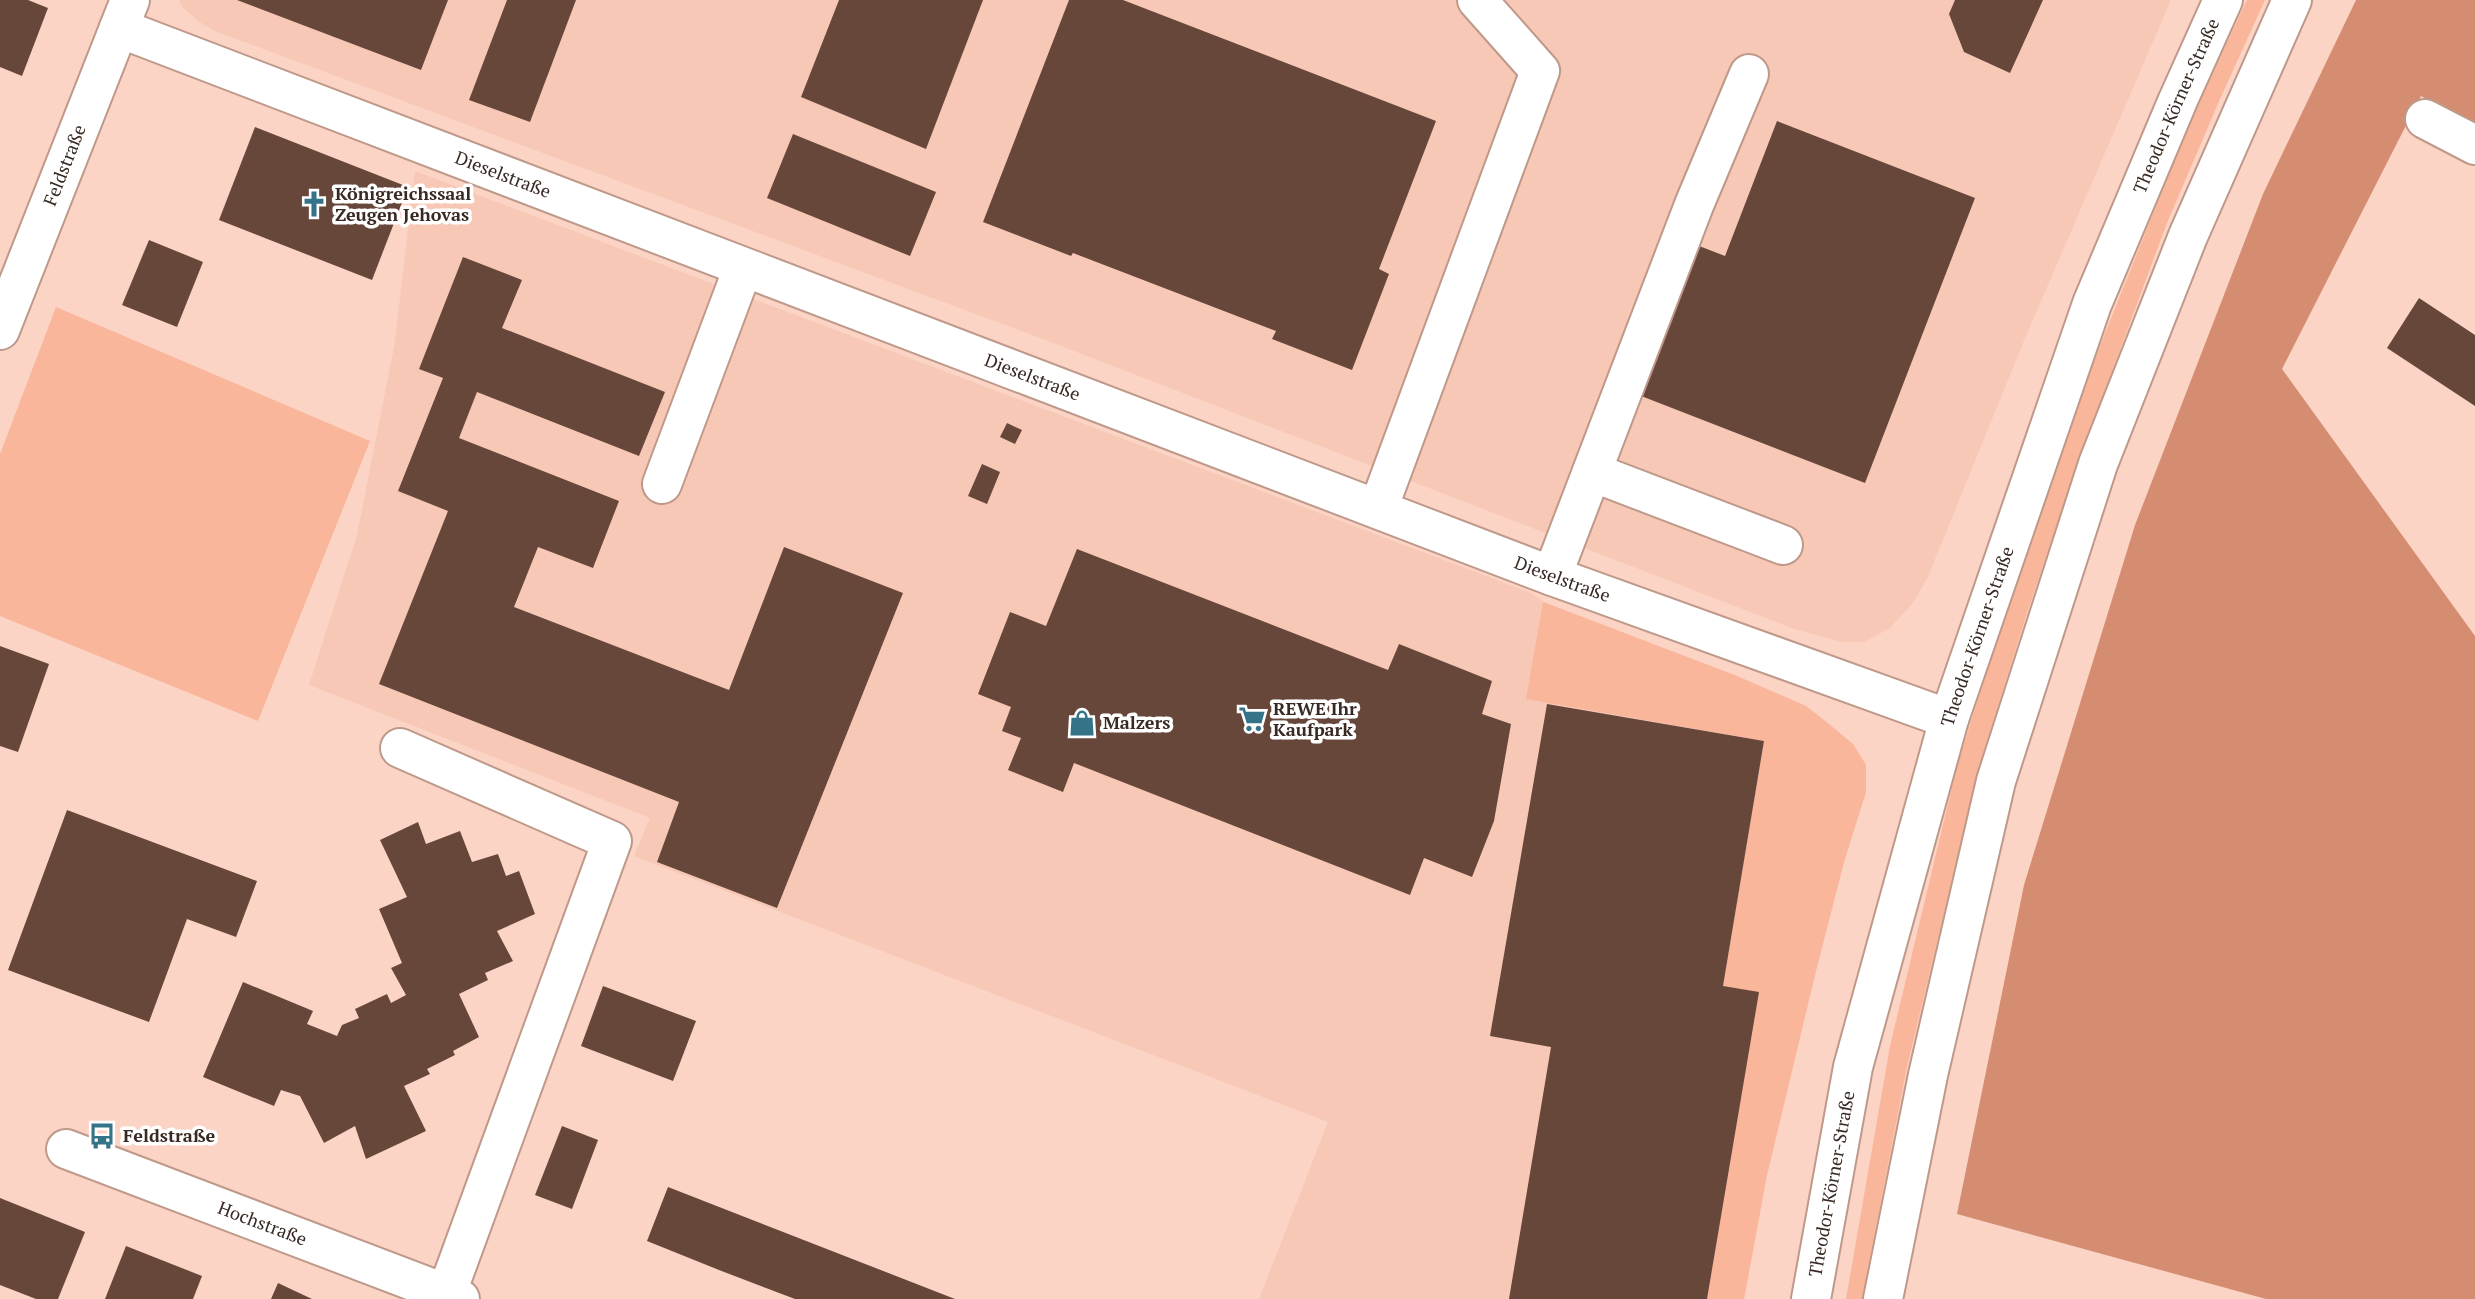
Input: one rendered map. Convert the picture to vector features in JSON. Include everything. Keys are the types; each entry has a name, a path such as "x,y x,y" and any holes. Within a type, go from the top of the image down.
{"street":[{"path":"1378,509 1540,71 1476,0"},
{"name":"Theodor-Körner-Straße","path":"1811,1299 1853,1068 1949,719 2092,303 2223,0"},
{"path":"1883,1299 1928,1075 1996,781 2098,464 2188,236 2292,0"},
{"name":"Dieselstraße","path":"124,14 743,268 1552,576 1949,719"},
{"name":"Feldstraße","path":"0,330 124,14"},
{"path":"1552,576 1694,205 1749,74"},
{"path":"2426,119 2475,145"},
{"path":"662,484 743,268"},
{"path":"1592,472 1783,545"},
{"path":"400,748 612,841 453,1297"},
{"name":"Hochstraße","path":"66,1149 453,1297"}],"shaded area":[{"path":"179,0 2171,0 2026,336 1927,579 1912,604 1890,628 1864,642 1842,642 1794,629 1056,344 215,31 183,8"},
{"path":"2247,0 2265,0 2167,223 2081,455 2027,613 1980,764 1907,1067 1862,1299 1846,1299 1890,1046 1958,762 2056,455 2196,107"},
{"path":"2356,0 2475,0 2475,125 2421,96 2282,369 2475,636 2475,1299 2266,1299 1957,1214 2024,885 2135,525 2263,194"},
{"path":"415,171 1531,593 1544,602 1737,676 1806,706 1829,723 1853,744 1866,765 1866,792 1844,862 1816,971 1767,1175 1744,1299 1259,1299 1328,1122 634,856 650,818 309,685 357,535 394,347"},
{"path":"56,307 370,441 258,721 0,616 0,454"},
{"path":"1543,602 1737,676 1806,706 1853,744 1866,765 1866,792 1844,862 1816,971 1767,1175 1744,1299 1707,1299 1723,986 1764,741 1526,699"}],"building":[{"path":"0,0 28,0 48,8 22,76 0,67"},
{"path":"237,0 448,0 421,70"},
{"path":"507,0 576,0 530,122 469,100"},
{"path":"839,0 983,0 926,149 801,97"},
{"path":"1069,0 1123,0 1436,121 1379,269 1389,274 1352,370 1272,339 1276,331 1073,253 1071,256 983,222"},
{"path":"1955,0 2043,0 2010,73 1964,52 1949,14"},
{"path":"1777,121 1975,198 1865,483 1636,394 1694,244 1725,256"},
{"name":"Königreichssaal Zeugen Jehovas","path":"255,127 408,187 372,280 219,220"},
{"path":"793,134 936,192 910,256 767,198"},
{"path":"149,240 203,262 177,327 122,305"},
{"path":"463,257 522,280 502,328 665,392 639,456 477,392 459,438 619,501 593,568 538,547 514,607 729,690 784,547 903,593 777,908 657,862 679,802 379,684 448,511 398,491 443,378 419,369"},
{"path":"2419,298 2475,335 2475,406 2387,348"},
{"path":"1007,423 1022,430 1015,444 1000,437"},
{"path":"982,464 1000,472 987,504 968,496"},
{"name":"REWE Ihr Kaufpark","path":"1077,549 1388,670 1399,644 1492,681 1482,714 1511,724 1494,821 1472,877 1424,858 1410,895 1074,763 1063,792 1008,770 1021,738 1002,731 1011,707 978,694 1010,612 1046,626"},
{"path":"0,646 49,664 18,752 0,746"},
{"path":"1547,704 1764,741 1723,986 1759,992 1707,1299 1509,1299 1551,1047 1490,1036"},
{"path":"67,810 257,881 236,937 187,919 149,1022 8,970"},
{"path":"418,822 426,844 460,831 472,862 498,854 506,876 519,871 535,914 497,931 513,961 485,973 488,980 459,994 479,1037 453,1051 455,1055 427,1069 430,1074 404,1086 426,1131 366,1159 355,1126 324,1143 300,1096 281,1090 274,1106 203,1077 243,982 313,1011 307,1024 337,1036 342,1025 359,1018 355,1009 387,994 391,1003 406,995 391,968 402,963 379,909 407,897 380,840"},
{"path":"603,986 696,1021 673,1081 581,1046"},
{"path":"562,1126 598,1140 572,1209 535,1195"},
{"path":"668,1187 955,1299 795,1299 719,1270 647,1241"},
{"path":"0,1198 85,1232 58,1299 36,1299 0,1285"},
{"path":"126,1246 202,1276 193,1299 105,1299"},
{"path":"278,1283 312,1299 271,1299"}],"place":[{"name":"Königreichssaal Zeugen Jehovas","path":"314,204"},
{"name":"REWE Ihr Kaufpark","path":"1252,719"},
{"name":"Malzers","path":"1082,723"},
{"name":"Feldstraße","path":"102,1136"}]}
